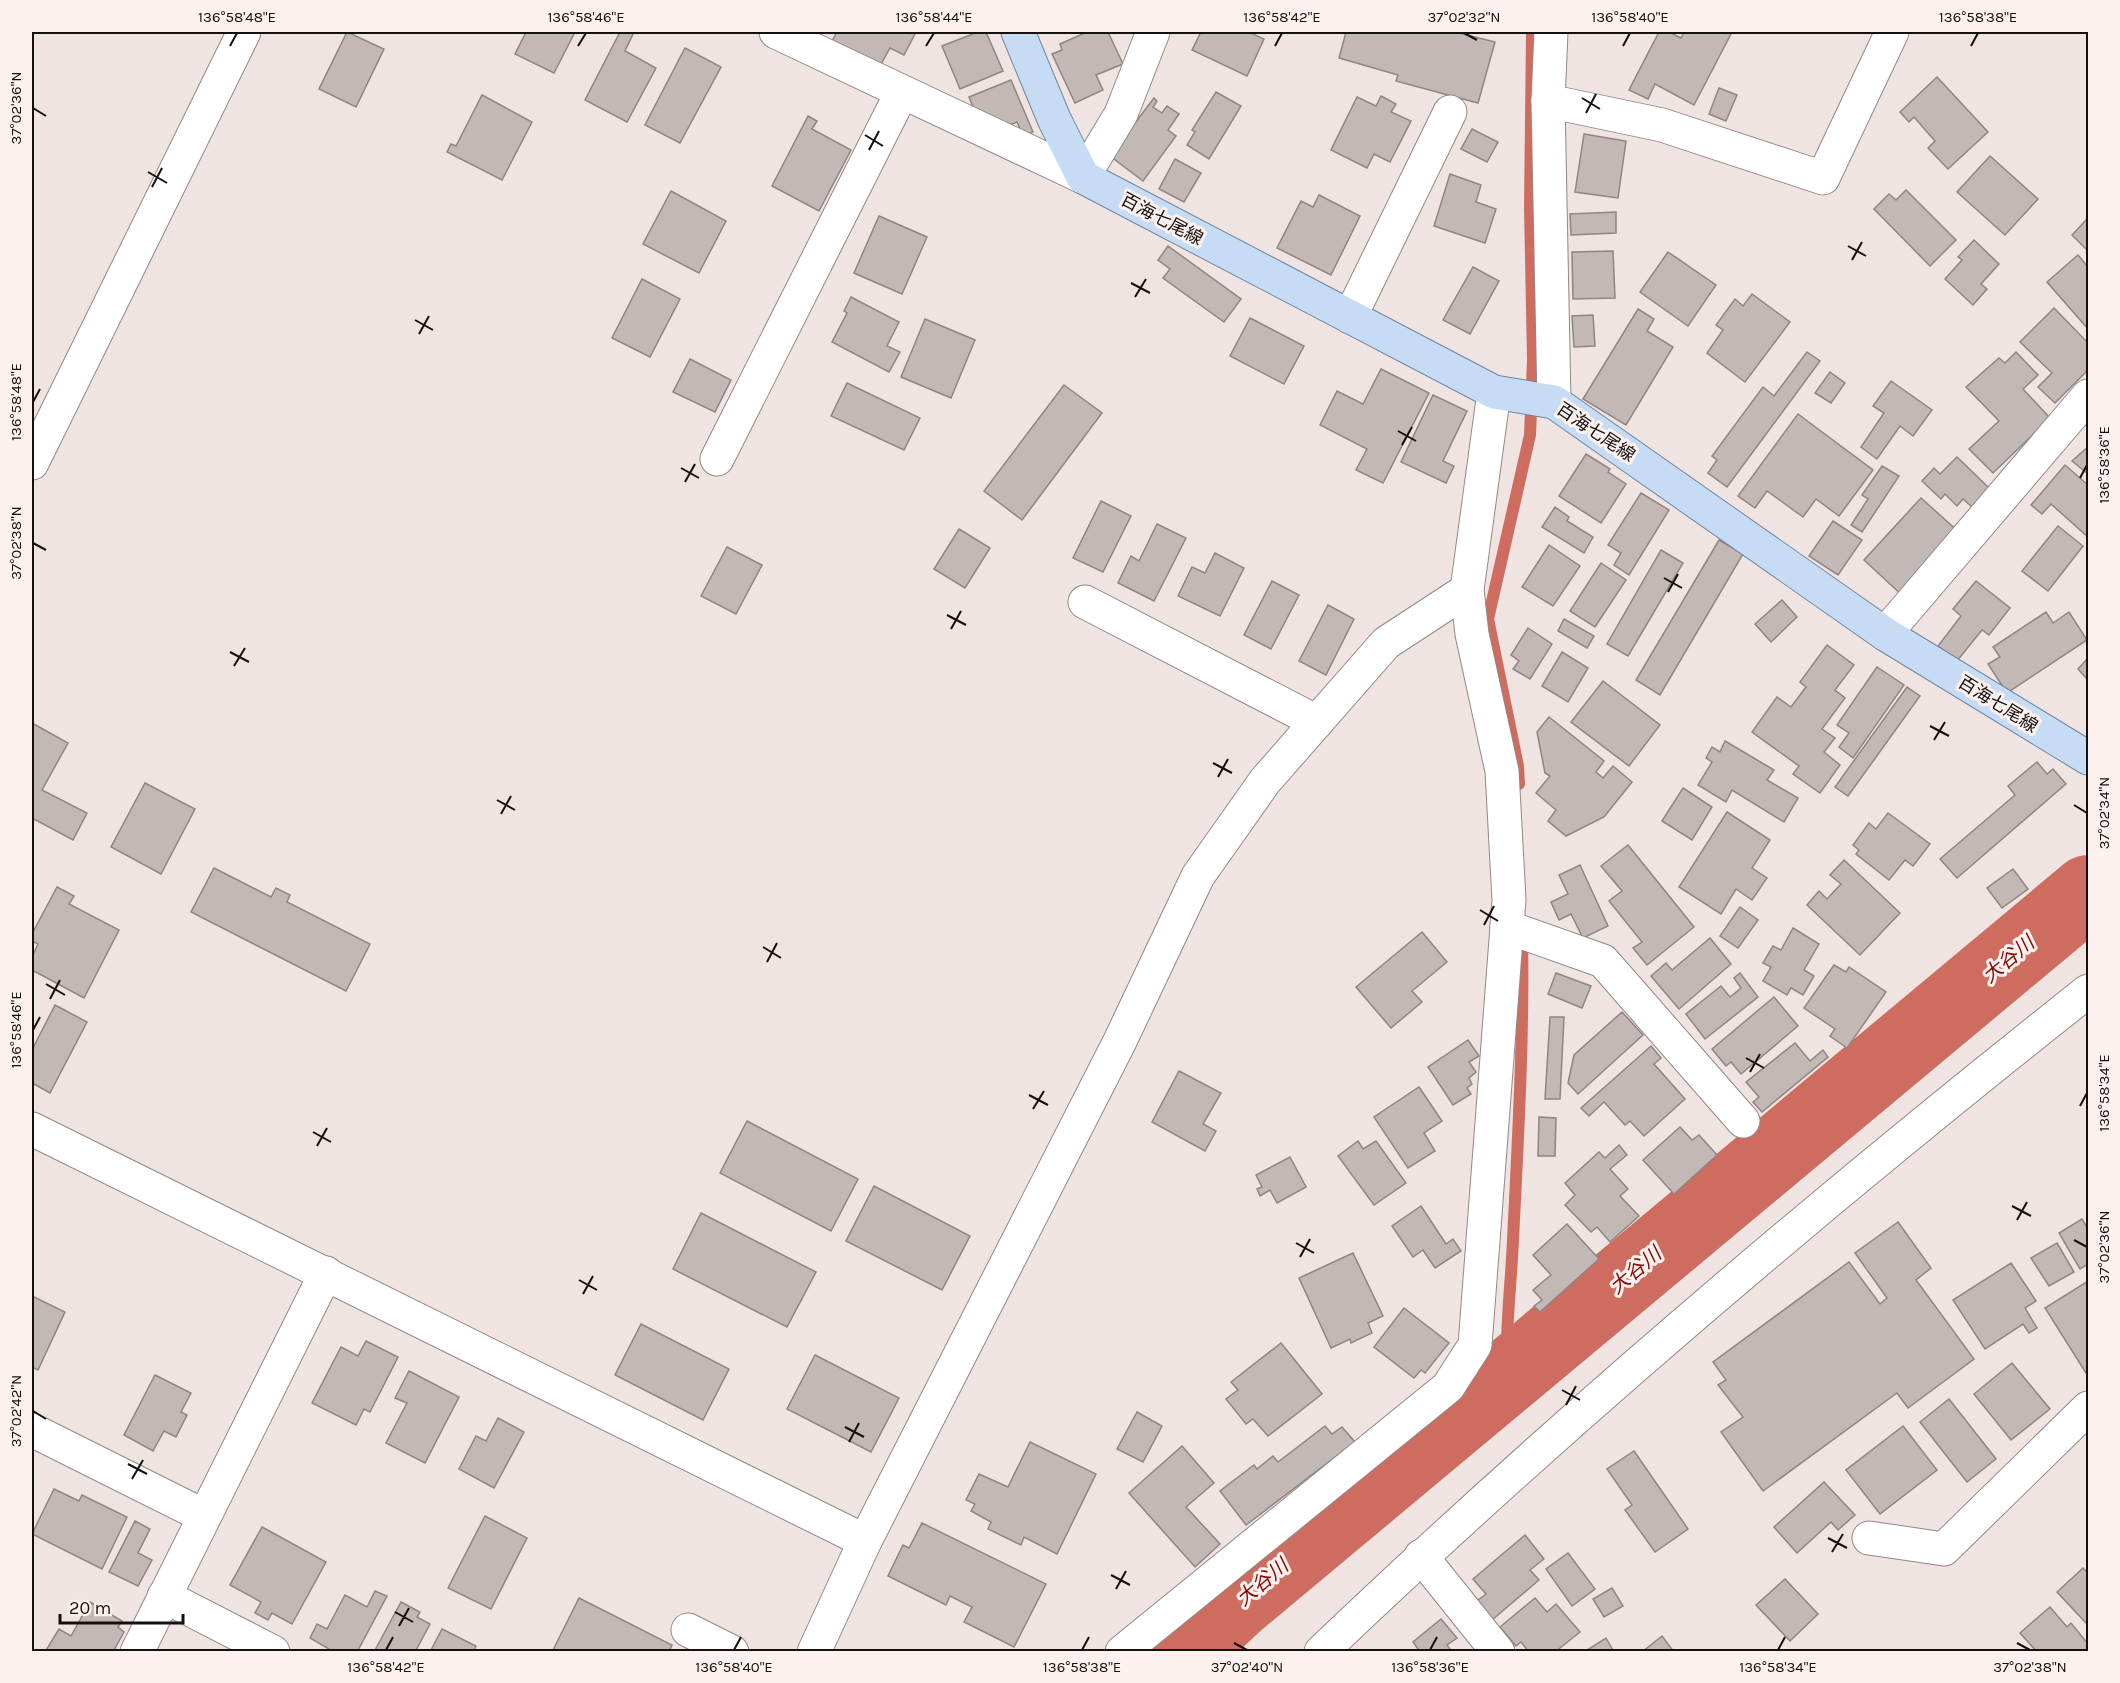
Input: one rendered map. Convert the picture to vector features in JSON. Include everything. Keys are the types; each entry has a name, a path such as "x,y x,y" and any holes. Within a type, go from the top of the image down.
{"main road":[{"path":"1018,32 1054,119 1083,177"},
{"name":"百海七尾線","path":"1083,177 1350,317 1526,398 1885,634 2084,748"}],"street":[{"path":"32,464 244,32"},
{"path":"776,32 1083,177 1121,114 1154,32"},
{"path":"1122,1652 1448,1387 1475,1345 1509,900 1502,771 1472,634 1467,590 1526,398 1551,32"},
{"path":"1548,101 1662,125 1823,178 1892,32"},
{"path":"717,459 902,92"},
{"path":"1350,317 1450,112"},
{"path":"1885,634 2088,396"},
{"path":"814,1652 865,1541 1120,1041 1198,876 1265,781 1386,643 1467,590"},
{"path":"1085,602 1317,722"},
{"path":"1507,927 1603,961 1743,1121"},
{"path":"1321,1652 1421,1556 1652,1353 1911,1131 2088,991"},
{"path":"32,1129 865,1541"},
{"path":"137,1652 326,1273"},
{"path":"1869,1538 1944,1549 2088,1408"},
{"path":"32,1430 204,1516"},
{"path":"1421,1556 1498,1652"},
{"path":"164,1596 273,1652"},
{"path":"688,1630 732,1652"}],"building":[{"path":"347,32 384,49 356,107 319,89"},
{"path":"526,32 575,32 554,73 515,54"},
{"path":"620,32 634,32 625,51 656,68 627,122 585,100"},
{"path":"837,32 916,32 904,55 890,48 880,66 832,41"},
{"path":"978,32 986,32 1003,71 960,89 942,46"},
{"path":"1087,32 1108,32 1123,64 1096,75 1103,90 1075,103 1052,54 1062,50 1060,44"},
{"path":"1201,32 1249,32 1264,39 1247,76 1192,50"},
{"path":"1346,32 1455,32 1495,42 1478,103 1396,81 1398,75 1339,58"},
{"path":"1659,32 1669,32 1681,38 1684,32 1732,32 1694,105 1655,84 1648,99 1629,90"},
{"path":"685,48 721,67 680,143 645,125"},
{"path":"1937,77 1988,132 1948,169 1928,148 1935,141 1914,117 1909,122 1900,112"},
{"path":"1011,80 1033,132 1023,136 1017,122 998,130 980,124 969,97"},
{"path":"1719,88 1737,95 1726,121 1709,114"},
{"path":"1216,92 1241,106 1209,159 1187,145 1195,132 1192,130"},
{"path":"482,95 532,122 502,180 447,152 451,144 456,146"},
{"path":"1381,96 1396,104 1391,112 1411,121 1390,162 1374,154 1367,168 1331,150 1357,97 1376,106"},
{"path":"1154,98 1157,101 1153,107 1162,113 1167,106 1179,114 1168,130 1176,136 1143,181 1110,156"},
{"path":"808,116 817,121 812,129 851,150 819,211 772,186"},
{"path":"1472,129 1498,142 1487,162 1461,149"},
{"path":"1584,134 1626,141 1618,198 1575,192"},
{"path":"1990,156 2038,199 2005,235 1957,192"},
{"path":"1175,159 1201,173 1184,202 1159,189"},
{"path":"1450,174 1481,185 1476,202 1496,209 1485,243 1434,226"},
{"path":"1906,190 1956,240 1930,266 1874,209 1889,194 1896,200"},
{"path":"671,191 726,221 699,273 643,244"},
{"path":"1319,195 1360,216 1331,275 1277,248 1301,201 1313,207"},
{"path":"1616,212 1616,233 1571,235 1570,214"},
{"path":"879,216 927,237 902,294 854,273"},
{"path":"2088,218 2088,251 2072,235"},
{"path":"1974,240 1999,264 1981,284 1987,289 1973,305 1945,279 1962,260 1958,257"},
{"path":"1168,246 1241,299 1224,322 1163,278 1170,269 1158,260"},
{"path":"1613,251 1615,298 1573,299 1572,252"},
{"path":"1668,252 1716,285 1688,326 1640,292"},
{"path":"2078,255 2088,267 2088,329 2047,282"},
{"path":"1473,267 1499,281 1470,334 1443,320"},
{"path":"642,279 680,299 650,357 612,338"},
{"path":"1752,294 1790,322 1745,382 1707,353 1723,330 1716,325 1735,299 1743,306"},
{"path":"851,297 899,322 887,346 900,352 889,372 832,342 847,313 844,311"},
{"path":"2054,308 2088,343 2088,370 2055,403 2038,387 2052,373 2020,342"},
{"path":"1638,309 1654,319 1647,331 1673,347 1626,425 1583,399"},
{"path":"1593,315 1595,346 1574,347 1572,316"},
{"path":"1250,318 1304,346 1284,384 1230,356"},
{"path":"925,319 975,340 951,398 901,377"},
{"path":"1807,352 1820,361 1727,487 1708,473 1717,460 1712,456 1763,387 1774,396"},
{"path":"2016,352 2038,375 2023,389 2050,418 1993,473 1969,449 1999,421 1966,387 1999,358 2005,363"},
{"path":"690,359 731,380 715,412 673,392"},
{"path":"1381,369 1429,393 1383,483 1356,470 1367,449 1320,425 1337,391 1363,404"},
{"path":"1830,372 1845,383 1831,403 1815,393"},
{"path":"1891,381 1932,410 1913,436 1900,426 1877,459 1861,447 1884,413 1873,406"},
{"path":"847,383 920,418 904,450 831,416"},
{"path":"1064,385 1102,413 1022,520 984,491"},
{"path":"1433,395 1467,411 1443,461 1454,466 1446,483 1401,462"},
{"path":"1798,414 1873,470 1839,516 1816,499 1803,517 1767,491 1755,508 1738,496"},
{"path":"2088,447 2088,474 2072,461"},
{"path":"1586,454 1610,469 1608,472 1626,484 1601,523 1559,496"},
{"path":"1957,457 1990,489 1972,507 1963,499 1957,506 1945,494 1941,499 1922,481 1934,468 1940,474"},
{"path":"2065,465 2088,485 2088,537 2051,504 2042,514 2031,505"},
{"path":"1882,466 1899,476 1862,532 1851,525 1868,499 1862,495"},
{"path":"1641,493 1669,510 1629,575 1614,565 1621,553 1608,545"},
{"path":"1921,498 1961,534 1904,597 1864,560"},
{"path":"1101,501 1131,516 1103,572 1073,558"},
{"path":"1555,507 1569,517 1567,521 1593,537 1584,553 1542,527"},
{"path":"1833,521 1862,540 1838,575 1809,556"},
{"path":"1157,524 1186,538 1154,601 1118,583 1131,556 1139,561"},
{"path":"2058,526 2083,546 2048,591 2022,571"},
{"path":"959,529 990,548 965,588 934,569"},
{"path":"1719,540 1743,554 1660,695 1636,680"},
{"path":"1549,545 1580,566 1553,606 1522,587"},
{"path":"727,547 762,565 736,614 701,596"},
{"path":"1661,550 1683,563 1628,656 1607,644"},
{"path":"1215,553 1244,568 1220,616 1178,596 1192,567 1205,573"},
{"path":"1601,563 1626,580 1595,627 1570,611"},
{"path":"1272,581 1299,595 1271,649 1244,635"},
{"path":"1976,581 2010,608 1989,635 1982,630 1957,661 1938,646 1961,616 1953,609"},
{"path":"1782,600 1797,617 1771,642 1755,624"},
{"path":"1328,605 1354,619 1326,675 1299,661"},
{"path":"2046,612 2053,623 2069,612 2087,640 2007,693 1988,664 2000,657 1993,647"},
{"path":"1564,619 1594,636 1587,648 1558,631"},
{"path":"1528,628 1552,644 1530,679 1513,669 1519,661 1511,655"},
{"path":"1827,645 1854,665 1835,690 1845,698 1822,729 1835,738 1824,752 1840,765 1820,793 1793,774 1799,766 1752,732 1777,697 1791,707 1806,687 1800,682"},
{"path":"1562,652 1588,668 1568,702 1542,686"},
{"path":"2088,658 2088,680 2078,669"},
{"path":"1877,667 1904,685 1853,758 1839,747 1849,733 1837,725"},
{"path":"1603,681 1660,725 1629,766 1571,722"},
{"path":"1907,687 1920,696 1848,796 1835,787"},
{"path":"1549,717 1604,761 1596,772 1603,778 1613,766 1632,782 1604,817 1566,836 1548,821 1556,810 1536,793 1550,776 1545,773 1537,732"},
{"path":"32,723 68,743 42,790 87,813 73,840 32,818"},
{"path":"1725,741 1774,770 1767,780 1798,798 1784,822 1732,790 1726,802 1698,785 1712,762 1706,758 1712,747 1720,752"},
{"path":"2037,762 2047,774 2053,769 2066,784 1957,878 1940,859 2015,795 2008,786"},
{"path":"145,783 195,809 161,874 111,847"},
{"path":"1683,788 1712,807 1692,840 1662,821"},
{"path":"1727,812 1770,840 1752,868 1767,878 1752,900 1736,889 1721,914 1679,887"},
{"path":"1888,813 1930,844 1913,866 1905,860 1889,880 1856,854 1859,850 1853,845 1869,823 1876,829"},
{"path":"1628,845 1694,927 1647,965 1633,948 1642,942 1609,901 1622,891 1601,866"},
{"path":"1844,860 1900,913 1860,955 1807,905 1819,891 1827,899 1841,884 1830,875"},
{"path":"1580,865 1608,926 1583,938 1571,914 1559,920 1551,902 1568,894 1559,875"},
{"path":"214,868 271,897 276,888 290,895 287,902 370,944 346,991 191,912"},
{"path":"2013,869 2028,889 2002,908 1987,888"},
{"path":"57,887 74,896 69,904 119,930 84,998 32,970 32,957 38,944 32,941 32,934"},
{"path":"1740,907 1758,920 1738,948 1720,936"},
{"path":"1793,928 1819,944 1804,970 1814,976 1803,995 1791,988 1787,995 1763,981 1771,967 1763,963 1773,946 1781,950"},
{"path":"1422,932 1447,962 1412,991 1422,1002 1391,1028 1356,987"},
{"path":"1710,938 1731,964 1679,1009 1651,976 1666,963 1672,970"},
{"path":"1834,965 1846,972 1849,967 1886,992 1847,1048 1830,1036 1835,1029 1804,1008"},
{"path":"1556,973 1591,986 1582,1008 1548,994"},
{"path":"1740,973 1758,997 1705,1039 1686,1014 1721,986 1730,997 1741,988 1734,978"},
{"path":"1774,997 1798,1026 1741,1074 1731,1062 1726,1066 1712,1049"},
{"path":"55,1005 87,1022 50,1093 32,1083 32,1050"},
{"path":"1622,1012 1643,1035 1578,1094 1568,1083 1574,1055"},
{"path":"1550,1017 1564,1017 1560,1099 1545,1099"},
{"path":"1468,1040 1479,1056 1469,1062 1476,1072 1469,1078 1472,1084 1467,1088 1471,1094 1453,1105 1428,1067"},
{"path":"1795,1043 1810,1061 1823,1050 1828,1057 1762,1112 1753,1102 1759,1097 1746,1082"},
{"path":"1651,1046 1661,1058 1654,1064 1685,1099 1644,1136 1630,1121 1625,1125 1604,1102 1589,1116 1581,1108"},
{"path":"1179,1071 1221,1093 1203,1124 1216,1131 1205,1151 1152,1122"},
{"path":"1419,1087 1442,1121 1424,1133 1435,1151 1408,1168 1374,1117"},
{"path":"1539,1117 1556,1118 1555,1156 1538,1156"},
{"path":"747,1121 858,1179 831,1231 720,1173"},
{"path":"1680,1127 1692,1140 1699,1135 1717,1155 1674,1194 1643,1160"},
{"path":"1358,1141 1363,1149 1376,1141 1406,1183 1374,1205 1338,1156"},
{"path":"1619,1145 1627,1155 1610,1169 1628,1189 1620,1196 1639,1216 1610,1242 1597,1227 1591,1232 1565,1205 1575,1195 1565,1183 1599,1152 1605,1158"},
{"path":"1290,1157 1306,1187 1277,1203 1270,1190 1260,1196 1257,1189 1262,1187 1256,1175"},
{"path":"874,1186 970,1236 942,1290 846,1241"},
{"path":"1421,1206 1446,1244 1453,1239 1461,1251 1435,1268 1423,1250 1413,1257 1392,1226"},
{"path":"701,1213 816,1272 787,1327 673,1269"},
{"path":"2082,1219 2088,1229 2088,1264 2080,1269 2059,1233"},
{"path":"1898,1222 1931,1268 1916,1280 1974,1359 1908,1408 1897,1393 1763,1491 1721,1432 1743,1417 1718,1385 1726,1380 1713,1362 1849,1262 1880,1304 1887,1298 1855,1253"},
{"path":"1567,1224 1599,1259 1540,1312 1534,1306 1542,1300 1533,1290 1551,1275 1533,1255"},
{"path":"2057,1243 2074,1272 2049,1286 2031,1258"},
{"path":"1353,1253 1383,1316 1368,1323 1372,1333 1351,1343 1350,1339 1331,1348 1299,1278"},
{"path":"2011,1263 2036,1301 2025,1308 2037,1328 2029,1333 2023,1324 1985,1349 1953,1300"},
{"path":"2088,1281 2088,1372 2086,1373 2045,1308"},
{"path":"32,1296 65,1312 38,1370 32,1367"},
{"path":"1404,1308 1449,1343 1425,1373 1421,1370 1414,1378 1374,1347"},
{"path":"641,1324 729,1369 703,1420 615,1375"},
{"path":"366,1341 398,1357 370,1412 364,1409 356,1425 312,1403 341,1347 358,1356"},
{"path":"1281,1343 1322,1394 1268,1436 1253,1419 1246,1424 1226,1399 1238,1390 1231,1382"},
{"path":"815,1355 899,1398 871,1452 787,1409"},
{"path":"2012,1363 2050,1409 2011,1440 1974,1394"},
{"path":"409,1371 459,1397 425,1463 386,1443 407,1403 395,1398"},
{"path":"155,1375 191,1393 181,1412 187,1415 176,1437 164,1431 153,1451 124,1435"},
{"path":"1949,1399 1996,1459 1967,1482 1920,1422"},
{"path":"1137,1412 1162,1426 1143,1462 1117,1449"},
{"path":"498,1418 524,1432 494,1488 459,1469 476,1436 486,1441"},
{"path":"1325,1426 1332,1434 1342,1427 1355,1442 1246,1525 1220,1491 1254,1465 1257,1469 1273,1456 1278,1462"},
{"path":"1903,1426 1937,1470 1880,1514 1846,1470"},
{"path":"1030,1442 1096,1474 1057,1554 1024,1537 1021,1545 988,1529 991,1522 971,1511 975,1504 966,1500 979,1474 1008,1487"},
{"path":"1182,1446 1214,1483 1186,1507 1220,1544 1195,1567 1129,1493"},
{"path":"1634,1451 1688,1529 1655,1552 1625,1510 1632,1505 1607,1469"},
{"path":"1824,1482 1855,1515 1838,1530 1831,1522 1797,1553 1774,1527"},
{"path":"54,1489 79,1501 82,1495 127,1517 102,1569 32,1534"},
{"path":"485,1516 527,1538 491,1609 448,1588"},
{"path":"135,1521 150,1529 138,1553 152,1560 138,1586 109,1572"},
{"path":"922,1523 1046,1584 1014,1647 964,1622 972,1607 950,1596 946,1605 888,1576 903,1545 909,1548"},
{"path":"262,1527 326,1562 292,1624 272,1613 268,1620 255,1613 261,1602 230,1585"},
{"path":"1525,1535 1544,1559 1530,1570 1539,1580 1492,1620 1477,1601 1486,1594 1473,1579"},
{"path":"1568,1553 1595,1589 1572,1606 1546,1569"},
{"path":"2083,1568 2088,1573 2088,1625 2057,1592"},
{"path":"1785,1579 1818,1614 1790,1641 1756,1605"},
{"path":"1612,1588 1623,1606 1604,1617 1593,1599"},
{"path":"375,1591 387,1596 357,1652 334,1652 310,1638 317,1624 327,1629 345,1595 367,1607"},
{"path":"579,1598 672,1645 669,1652 552,1652"},
{"path":"1535,1598 1547,1612 1556,1604 1580,1632 1555,1652 1529,1652 1521,1642 1516,1646 1500,1627"},
{"path":"90,1602 122,1621 118,1627 124,1632 113,1652 45,1652 59,1629 71,1636"},
{"path":"401,1602 420,1612 417,1617 430,1624 415,1652 374,1652"},
{"path":"2050,1607 2067,1627 2071,1623 2088,1644 2088,1652 2037,1652 2020,1633"},
{"path":"1441,1619 1457,1638 1447,1645 1452,1652 1420,1652 1413,1642"},
{"path":"442,1629 476,1646 473,1652 430,1652"},
{"path":"1662,1636 1674,1652 1642,1652"},
{"path":"1606,1638 1614,1652 1584,1652"}],"waterway":[{"path":"1519,784 1518,766 1488,619 1530,435 1533,360 1530,207 1532,32"},
{"name":"大谷川","path":"1184,1652 1235,1604 2088,892"},
{"path":"1507,1376 1507,1325 1520,1087 1522,934"}]}
